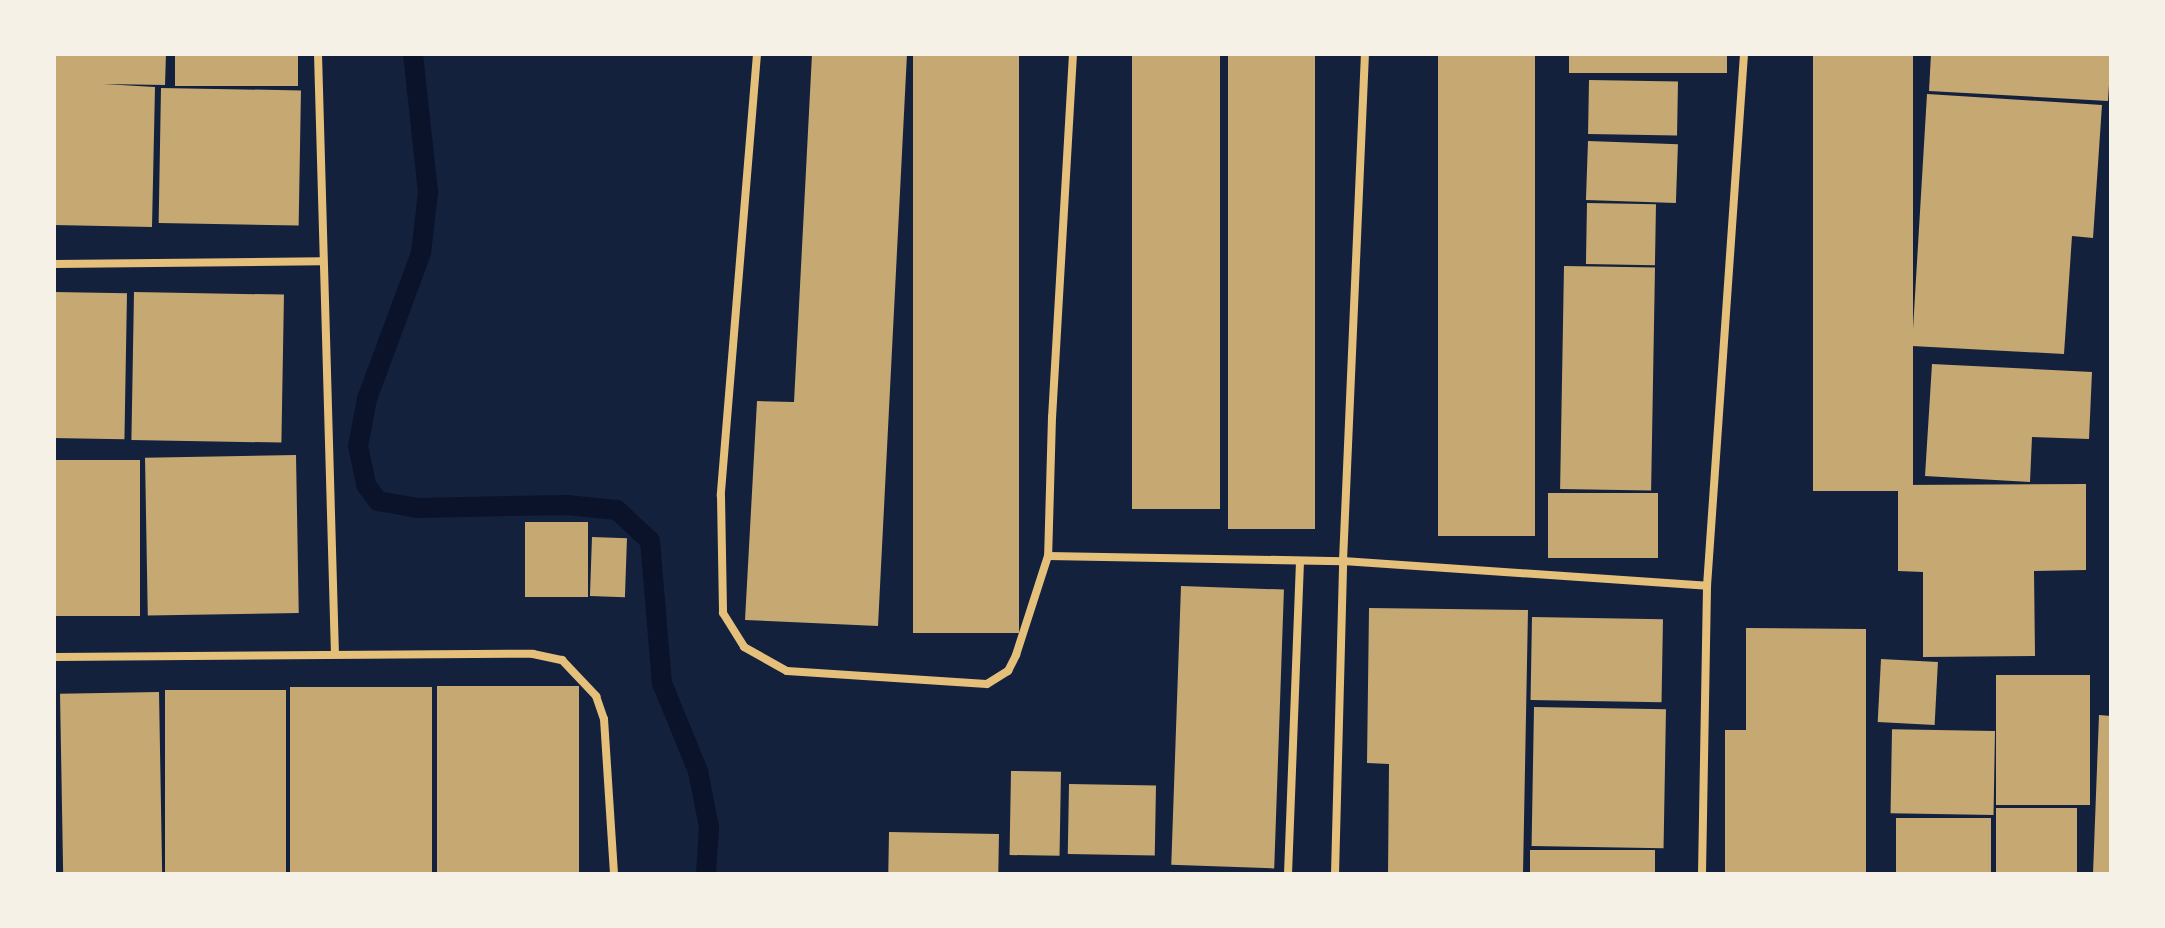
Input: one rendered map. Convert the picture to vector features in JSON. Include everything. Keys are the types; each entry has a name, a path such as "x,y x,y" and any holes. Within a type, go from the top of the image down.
{"street":[{"path":"318,54 321,261 335,654"},
{"path":"757,54 721,496 723,613 744,647 787,671 987,684 1008,671 1016,655 1048,556 1052,417 1073,54"},
{"path":"1335,874 1343,561 1365,54"},
{"path":"1702,874 1707,586 1744,54"},
{"path":"54,264 321,261"},
{"path":"1048,556 1343,561 1707,586"},
{"path":"1288,874 1300,562"},
{"path":"54,657 533,654 562,660 596,696 604,719 614,874"}],"building":[{"path":"54,54 166,54 165,85 103,84 155,87 152,227 54,225"},
{"path":"175,54 298,54 298,86 175,86"},
{"path":"812,54 907,54 878,626 745,620 757,401 794,402"},
{"path":"913,54 1019,54 1019,633 913,633"},
{"path":"1132,54 1220,54 1220,509 1132,509"},
{"path":"1228,54 1315,54 1315,529 1228,529"},
{"path":"1438,54 1535,54 1535,536 1438,536"},
{"path":"1569,54 1727,54 1727,73 1569,73"},
{"path":"1813,54 1913,54 1913,491 1813,491"},
{"path":"1931,54 2111,54 2108,101 1929,91"},
{"path":"1589,80 1678,82 1677,136 1588,134"},
{"path":"161,88 301,90 299,225 159,223"},
{"path":"1927,94 2102,105 2093,238 2072,236 2064,354 1912,346"},
{"path":"1588,141 1678,144 1676,203 1586,200"},
{"path":"1587,203 1656,204 1655,265 1586,264"},
{"path":"1564,266 1655,268 1651,491 1560,489"},
{"path":"54,292 127,293 124,439 54,438"},
{"path":"134,292 284,295 281,443 131,440"},
{"path":"1932,364 2092,372 2089,439 2032,437 2030,482 1925,476"},
{"path":"296,455 299,613 148,616 145,458"},
{"path":"54,460 140,460 140,616 54,616"},
{"path":"2086,484 2086,570 2034,571 2035,656 1923,657 1923,572 1898,571 1898,485"},
{"path":"1548,493 1658,493 1658,558 1548,558"},
{"path":"525,522 588,522 588,597 525,597"},
{"path":"592,537 627,538 625,597 590,596"},
{"path":"1181,586 1284,590 1274,868 1171,865"},
{"path":"1369,608 1528,610 1523,874 1388,874 1389,764 1367,763"},
{"path":"1532,617 1663,619 1662,702 1531,700"},
{"path":"1746,628 1866,629 1866,874 1725,874 1725,730 1746,730"},
{"path":"1881,659 1938,662 1935,725 1878,722"},
{"path":"1996,675 2090,675 2090,805 1996,805"},
{"path":"437,686 579,686 579,874 437,874"},
{"path":"290,687 432,687 432,874 290,874"},
{"path":"165,690 286,690 286,874 165,874"},
{"path":"159,692 162,874 63,874 60,694"},
{"path":"1534,707 1666,709 1664,848 1532,846"},
{"path":"2099,715 2111,716 2111,874 2093,874"},
{"path":"1892,729 1995,731 1994,815 1891,813"},
{"path":"1011,771 1061,772 1060,856 1010,855"},
{"path":"1069,784 1156,786 1155,856 1068,854"},
{"path":"1996,808 2077,808 2077,874 1996,874"},
{"path":"1896,818 1991,818 1991,874 1896,874"},
{"path":"889,832 999,834 998,874 888,874"},
{"path":"1530,850 1655,850 1655,874 1530,874"}],"waterway":[{"path":"413,54 428,192 421,253 367,399 358,446 366,485 378,501 418,508 567,505 617,510 650,541 662,683 698,771 709,827 706,874"}]}
